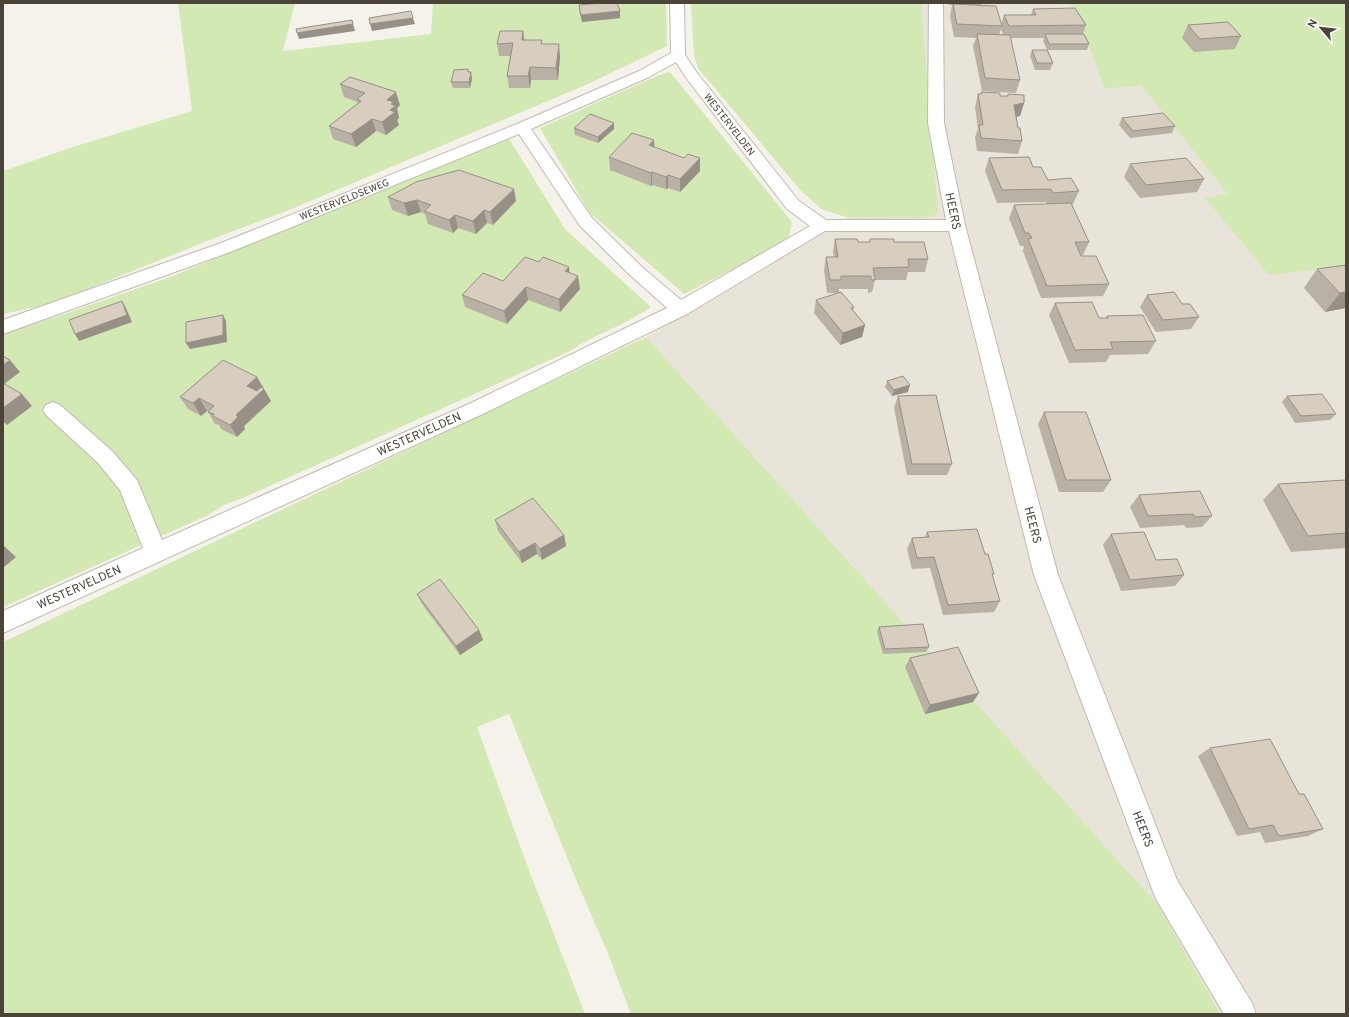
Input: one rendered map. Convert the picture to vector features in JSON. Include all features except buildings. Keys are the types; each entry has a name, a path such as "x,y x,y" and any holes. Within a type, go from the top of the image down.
{"street":[{"path":"677,3 678,55"},
{"name":"HEERS","path":"936,3 936,124 956,225 1046,575 1166,889 1241,1014"},
{"name":"WESTERVELDSEWEG","path":"3,327 227,246 522,127 644,74 678,55"},
{"name":"WESTERVELDEN","path":"678,55 692,76 793,205 822,226"},
{"path":"522,127 586,222 636,271 680,309"},
{"name":"WESTERVELDEN","path":"3,622 478,408 680,309 822,226 956,225"},
{"path":"54,410 106,457 129,486 156,553"}],"shaded area":[{"path":"913,3 1295,3 1346,258 1346,1014 1201,1014 646,337 853,214"}],"green space":[{"path":"178,3 295,3 283,51 431,34 433,3 666,3 667,46 586,85 289,210 207,241 51,304 3,314 3,171 79,145 192,111"},
{"path":"691,3 921,3 938,214 924,218 846,217 823,210 801,191 698,68 694,56"},
{"path":"1050,3 1346,3 1346,266 1269,275 1205,198 1228,194 1141,85 1105,89 1074,5"},
{"path":"670,72 792,222 788,241 684,294 589,212 540,128 659,75"},
{"path":"508,137 565,229 651,307 570,351 245,497 224,505 206,516 3,607 3,333 56,317 173,276"},
{"path":"646,337 1157,904 1220,1014 631,1014 607,951 577,882 509,714 477,727 530,873 585,1014 3,1014 3,642"}]}
